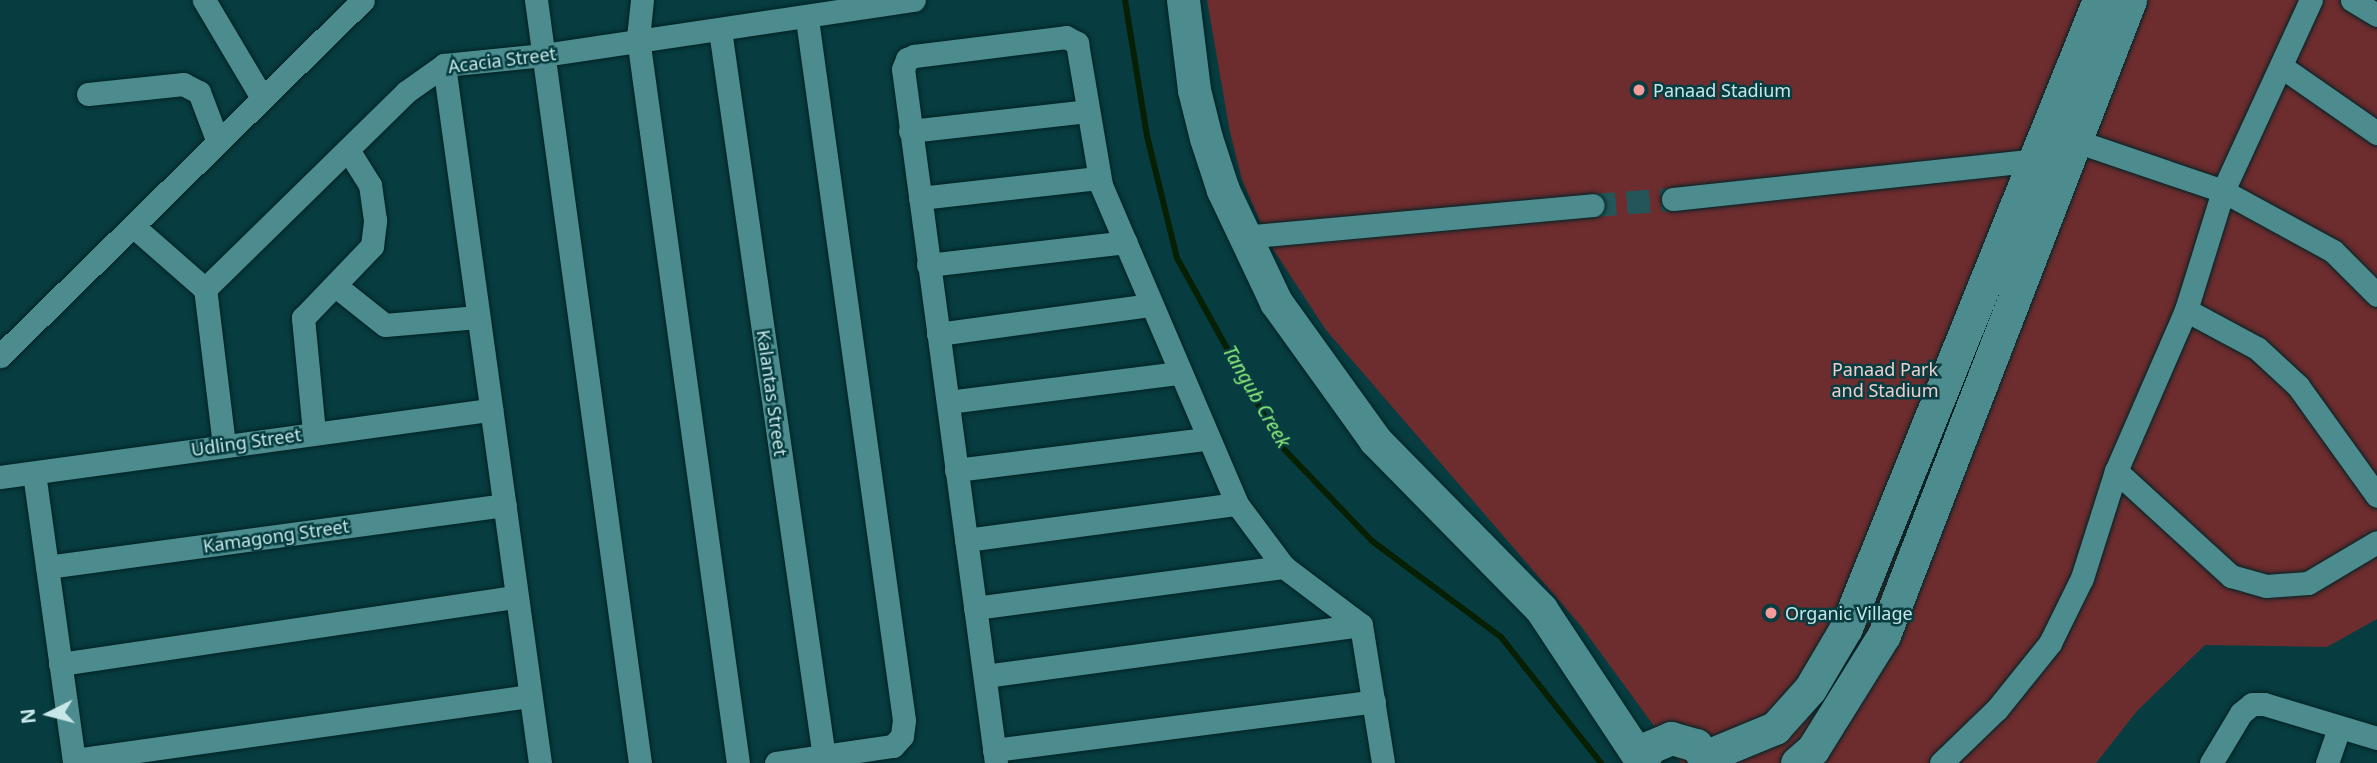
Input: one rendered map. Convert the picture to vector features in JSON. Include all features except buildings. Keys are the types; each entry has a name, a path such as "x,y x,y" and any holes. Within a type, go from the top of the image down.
{"street":[{"path":"0,356 134,226 261,96 363,0"},
{"path":"536,0 640,763"},
{"path":"642,0 638,38 737,763"},
{"name":"Acacia Street","path":"205,289 349,152 406,92 444,65 544,55 638,38 807,19 915,0"},
{"path":"1183,0 1194,90 1206,138 1243,237 1276,302 1375,440 1541,609 1640,762 1650,747 1671,738 1696,745 1707,760 1775,728 1810,689 1846,628 2130,0"},
{"path":"1797,763 1813,749 1884,635 2061,153 2099,0"},
{"path":"1951,760 1997,709 2050,643 2082,578 2116,471 2186,310 2223,191 2311,0"},
{"path":"2352,0 2377,15"},
{"path":"214,5 261,96"},
{"path":"776,763 893,746 902,736 904,720 807,19"},
{"name":"Kalantas Street","path":"720,30 824,757"},
{"path":"1374,701 995,757 910,131 903,69 907,59 1066,37 1077,43 1098,178 1206,439 1237,504 1284,567 1361,625 1374,701 1384,763"},
{"path":"444,65 505,505 515,597 540,763"},
{"path":"2282,67 2377,133"},
{"path":"88,94 183,84 199,92 218,142"},
{"path":"910,131 1087,111"},
{"path":"314,432 303,318 337,287 372,246 376,220 370,185 349,152"},
{"path":"1673,200 2061,153 2223,191 2333,251 2377,295"},
{"path":"920,198 1098,178"},
{"path":"1243,237 1592,205"},
{"path":"134,226 205,289 224,445"},
{"path":"928,265 1126,242"},
{"path":"337,287 385,325 478,317"},
{"path":"938,334 1151,305"},
{"path":"2186,310 2257,348 2298,386 2377,496"},
{"path":"947,402 1179,373"},
{"name":"Udling Street","path":"0,477 314,432 491,410"},
{"path":"956,470 1206,439"},
{"path":"2116,471 2231,576 2266,586 2308,583 2377,542"},
{"path":"33,473 74,761 530,696"},
{"path":"965,540 1237,504"},
{"name":"Kamagong Street","path":"47,567 505,505"},
{"path":"975,608 1284,567"},
{"path":"60,664 515,597"},
{"path":"985,676 1361,625"},
{"path":"2211,763 2241,713 2252,704 2264,704 2377,737"},
{"path":"2327,763 2339,728"}],"green space":[{"name":"Panaad Park and Stadium","path":"1207,0 2377,0 2377,619 2327,647 2205,645 2137,711 2096,763 1681,763 1581,626 1326,330 1271,246 1242,180 1230,132"}],"waterway":[{"name":"Tangub Creek","path":"1125,0 1147,136 1177,258 1281,446 1372,541 1501,637 1601,763"}],"tunnel":[{"path":"1593,205 1673,199"}],"place":[{"name":"Panaad Stadium","path":"1639,90"},
{"name":"Organic Village","path":"1771,613"}]}
